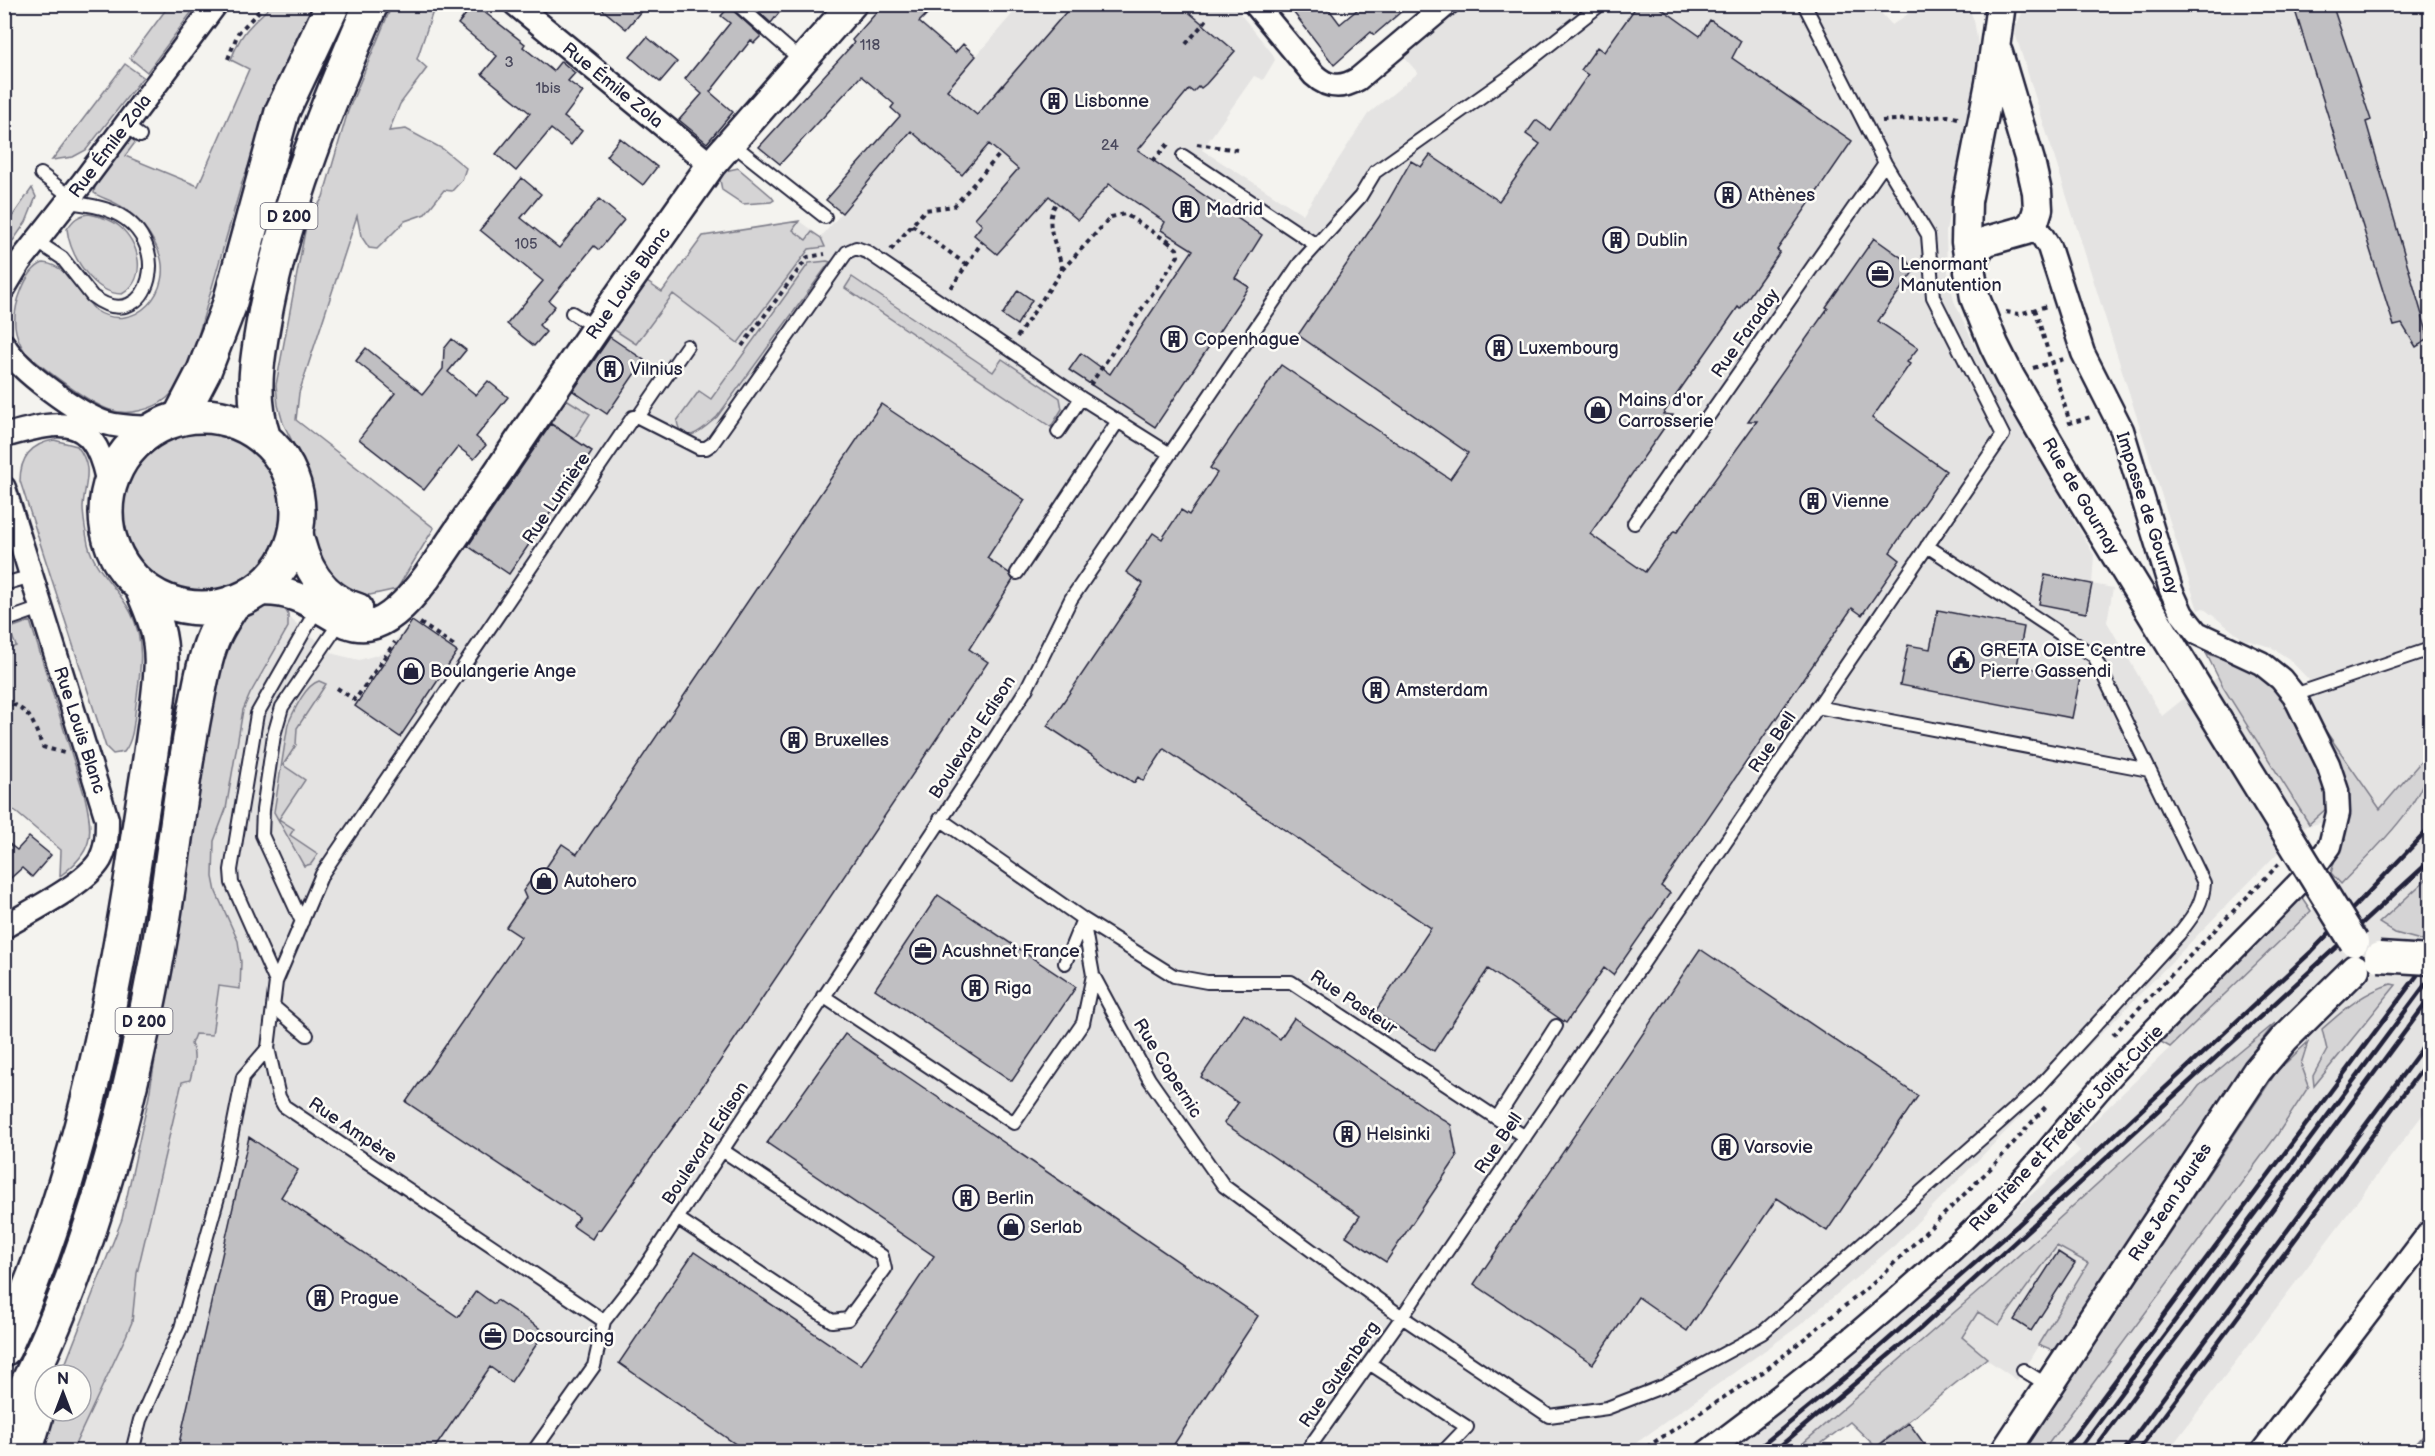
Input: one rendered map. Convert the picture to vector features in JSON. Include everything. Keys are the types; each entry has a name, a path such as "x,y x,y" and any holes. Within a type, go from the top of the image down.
{"main road":[{"name":"D 200","path":"168,424 204,371 229,306 282,112 333,4"},
{"name":"D 200","path":"264,439 257,412 255,369 278,254 304,172 371,4"},
{"path":"199,417 219,418 238,423 264,439 283,460 292,478 297,497 297,526 292,545 283,564 270,579 244,597 213,607 191,607 159,598 141,586 121,564 113,547 106,519 109,490 126,454 140,439 168,424 199,417"},
{"name":"D 200","path":"4,1348 37,1269 71,1164 97,1064 121,949 162,662 158,626 141,586"},
{"name":"D 200","path":"4,1429 45,1344 90,1228 119,1130 145,1015 165,910 191,734 207,655 214,634 244,597"},
{"path":"53,1363 71,1306 90,1228"},
{"path":"25,1452 34,1423"}],"street":[{"name":"Rue Émile Zola","path":"4,288 19,262 69,200 133,131 216,4"},
{"name":"Rue Émile Zola","path":"514,4 711,165"},
{"name":"Rue Louis Blanc","path":"244,597 284,593 334,610 364,627 385,621 408,602 427,578 596,328 711,165 852,4"},
{"path":"1255,4 1314,75 1328,85 1344,86 1358,79 1447,4"},
{"name":"Rue de Gournay","path":"2001,4 1996,48 1966,201 1965,230 1970,272 1979,311 2006,368 2072,483 2362,956"},
{"path":"1970,272 1973,258 1981,245 2025,230 2034,214 2030,161 1996,48"},
{"name":"Impasse de Gournay","path":"2034,214 2041,234 2049,246 2084,353 2114,411 2171,590 2182,614 2203,637 2272,670 2294,695 2328,764 2337,791 2337,822 2330,846 2324,855"},
{"path":"4,345 14,360 42,383 95,418 115,425 168,424"},
{"path":"4,379 21,378 42,383"},
{"path":"4,436 52,425 71,426 80,430 100,452 109,490"},
{"name":"Rue Louis Blanc","path":"4,489 87,748 107,819 106,841 100,858 88,874 4,927"},
{"path":"297,526 304,557 313,576 330,594 334,610"},
{"name":"Rue Irène et Frédéric Joliot-Curie","path":"1707,1452 1822,1363 1882,1313 1995,1208 2046,1154 2110,1077 2324,855"},
{"path":"2362,956 2430,960"},
{"name":"Rue Jean Jaurès","path":"2005,1452 2257,1071 2362,956"},
{"path":"2262,1452 2430,1232"}],"lane":[{"path":"737,4 802,61"},
{"name":"Boulevard Edison","path":"604,1321 639,1276 1027,688 1071,599 1300,263 1360,197 1373,176 1509,77 1600,4"},
{"path":"1804,4 1885,163"},
{"path":"730,142 825,218"},
{"path":"1183,156 1316,245"},
{"name":"Rue Faraday","path":"1634,523 1885,163"},
{"name":"Rue Bell","path":"1402,1317 2003,435 1933,297 1928,235 1885,163"},
{"path":"36,241 62,258 92,296 108,305 130,304 140,297 150,276 151,266 146,245 140,233 123,217 109,210 69,200 42,174"},
{"path":"638,417 699,448 706,448 712,444 852,250 881,262 1081,398 1170,454"},
{"path":"572,313 596,328"},
{"name":"Rue Lumière","path":"322,874 633,417 638,417 687,346"},
{"path":"1058,432 1081,398"},
{"path":"1017,573 1118,422"},
{"name":"Rue Copernic","path":"1083,919 1093,975 1149,1078 1224,1186 1402,1317 1549,1416 1607,1408 1664,1386 1762,1333 2036,1090 2197,911 2203,897 2204,884 2094,656 1927,546"},
{"path":"4,584 32,576"},
{"path":"4,621 42,608"},
{"path":"302,922 262,835 263,810 274,735 282,707 334,610"},
{"path":"276,982 232,883 231,870 257,714 334,610"},
{"path":"2294,695 2430,649"},
{"path":"1817,707 2149,770"},
{"path":"940,819 1083,919 1065,963"},
{"name":"Rue Ampère","path":"322,874 276,982 268,1048 279,1097 284,1106 604,1321"},
{"name":"Rue Pasteur","path":"1083,919 1174,976 1207,982 1291,982 1525,1137"},
{"path":"823,996 1014,1123 1083,1023 1093,975"},
{"path":"273,1006 307,1035"},
{"path":"1497,1118 1556,1026"},
{"path":"132,1452 140,1420 181,1328 222,1184 243,1077 268,1048"},
{"path":"677,1218 832,1321 848,1319 885,1269 882,1256 722,1150"},
{"name":"Rue Gutenberg","path":"1306,1452 1402,1317"},
{"path":"533,1452 594,1366 604,1321"},
{"path":"1369,1363 1467,1426 1443,1452"},
{"path":"2023,1370 2049,1386"}],"path":[{"path":"228,59 238,33 266,4"},
{"path":"1186,44 1209,17"},
{"path":"1864,123 1948,116 1966,119"},
{"path":"881,262 925,210 954,206 1000,154"},
{"path":"1057,202 1051,209 1049,219 1050,232 1057,246 1062,270"},
{"path":"1009,349 1062,270 1111,217 1125,214 1167,241 1177,249 1178,256 1081,398"},
{"path":"912,225 967,265"},
{"path":"1167,241 1171,236"},
{"path":"941,303 982,242"},
{"path":"742,346 807,257 852,250"},
{"path":"2002,313 2008,311 2019,314 2066,300"},
{"path":"2035,309 2070,423 2114,411"},
{"path":"2024,371 2084,353"},
{"path":"414,619 459,649"},
{"path":"337,688 355,700 399,638"},
{"path":"4,700 25,710 31,717 43,747 66,754 87,748"}],"shaded area":[{"path":"170,4 197,5 147,72 130,58"},
{"path":"1873,4 1892,25 1921,5 1967,5 1974,20 1978,44 1946,232 1947,266 1954,301 1979,355 2094,555 2092,584 2113,588 2107,622 2162,716 2182,700 2250,657 2294,695 2309,680 2289,659 2271,647 2243,639 2203,608 2198,610 2014,30 2026,5 2430,5 2430,1105 2168,1451 2041,1451 2274,1124 2309,1045 2281,1018 2194,1091 2195,1093 2017,1380 1986,1359 1876,1447 1850,1422 1811,1451 1728,1451 1856,1352 2080,1151 2072,1142 2317,906 2391,818 2381,809 2303,827 1895,1245 1799,1326 1625,1451 72,1452 85,1423 93,1423 93,1406 132,1322 137,1273 182,1082 228,687 281,611 334,654 359,660 384,653 414,619 605,334 662,292 703,236 799,221 821,237 1020,5 1233,5 1272,53 1275,60 1263,80 1254,76 1202,150 1303,214 1368,114 1418,73 1403,56 1464,5"},
{"path":"272,5 319,5 243,179 194,350 183,376 167,398 147,409 132,412 110,410 78,393 25,352 18,340 15,326 16,309 22,290 31,273 43,263 52,265 66,274 95,310 110,317 124,317 137,313 148,305 161,280 162,265 158,250 146,229 135,217 122,207 94,193 95,186 132,137 137,140 125,156 198,186 249,69 231,60 235,50 247,29"},
{"path":"392,5 473,5 433,11 417,59 427,68 400,104 389,131 406,129 443,149 466,168 462,180 452,191 444,190 425,214 405,221 377,249 369,248 361,236 357,216 299,393 296,420 434,528 397,589 370,595 356,593 329,580 310,544 313,515 310,477 283,423 276,385 306,226 323,197 348,111"},
{"path":"125,64 143,77 86,150 73,157 52,160"},
{"path":"738,168 774,200 743,204 722,190 720,180 725,171"},
{"path":"32,188 36,197 26,222 6,251 5,227"},
{"path":"89,214 109,220 119,226 126,233 136,251 138,270 130,287 122,294 102,288 93,281 73,251 67,229 76,218"},
{"path":"799,221 793,230 806,240 812,232 821,238 825,247 809,249 738,343 673,294 636,344 610,327 644,280 662,292 703,236"},
{"path":"830,262 717,417 695,434 684,434 677,421 699,391 711,399 809,263"},
{"path":"852,277 993,372 1002,359 1060,398 1062,409 1051,427 845,288"},
{"path":"563,397 590,414 574,439 547,421"},
{"path":"201,432 217,433 232,438 246,445 258,455 268,467 275,481 280,496 280,528 275,543 268,557 258,569 246,579 232,586 217,591 201,592 185,591 170,586 156,579 144,569 134,557 127,543 122,528 121,512 122,496 127,481 134,467 144,455 156,445 170,438 185,433"},
{"path":"54,440 77,446 86,462 87,476 83,507 91,554 126,604 139,635 140,670 134,723 130,741 124,752 113,754 106,747 20,481 22,465 28,453 39,445"},
{"path":"273,604 285,609 288,614 288,627 243,710 226,809 214,841 213,877 216,892 238,941 241,962 240,989 219,986 212,1035 195,1034 191,1044 194,1058 192,1071 190,1080 182,1082 137,1273 132,1322 93,1406 93,1363 66,1363 122,1219 149,1096 172,956 170,924 211,717 221,652 242,617 263,605"},
{"path":"30,621 85,797 90,822 85,850 79,859 60,876 61,850 5,803 5,636 9,649 16,646 10,631 5,632 5,630"},
{"path":"2206,653 2247,668 2262,677 2278,692 2288,706 2306,741 2320,777 2328,807 2309,824 2223,687"},
{"path":"319,681 326,684 297,728 296,745 283,765 305,780 279,819 294,829 290,835 318,854 311,864 304,866 274,812 288,724 305,693"},
{"path":"2325,730 2380,809 2430,751 2428,770 2411,806 2384,840 2341,884 2331,873 2345,825 2350,796"},
{"path":"2430,876 2430,938 2428,942 2395,933 2379,923"},
{"path":"2301,896 2311,911 2170,1047 2161,1042"},
{"path":"2391,984 2396,985 2314,1086 2313,1076 2327,1050 2322,1029 2362,997"},
{"path":"2275,1023 2245,1062 2055,1352 2038,1345 2088,1263 2057,1246 1999,1325 1978,1312 1962,1337 1987,1358 1876,1447 1850,1422 1811,1451 1793,1452 1987,1284 2185,1104 2199,1086"},
{"path":"2308,1042 2301,1064 2309,1086 2277,1135 2043,1451 2024,1451 2277,1071"},
{"path":"51,1423 85,1423 72,1451 45,1452"},
{"path":"2430,1428 2430,1451 2410,1451"}],"building":[{"path":"474,4 525,44 523,47 553,71 561,61 575,73 568,81 583,92 564,117 582,131 571,145 551,129 516,171 496,154 530,113 482,74 497,56 458,24"},
{"path":"596,4 647,4 626,29"},
{"path":"750,4 786,4 771,23"},
{"path":"884,4 937,4 919,22 955,53 963,44 976,56 947,90 977,115 1073,4 1179,4 1235,51 1206,84 1201,88 1199,86 1193,92 1189,89 1138,150 1262,235 1235,278 1249,287 1155,427 1069,370 1081,353 1110,374 1193,250 1161,230 1165,222 1109,184 1078,220 1049,196 997,254 974,235 982,225 975,218 1018,169 989,144 962,175 911,131 842,213 826,200 900,116 891,108 894,104 861,76 780,164 759,147 854,43 852,40"},
{"path":"1287,4 1325,4 1340,24 1364,4 1410,4 1374,35 1371,32 1334,65"},
{"path":"1638,4 1655,4 1700,36 1710,20 1741,41 1732,58 1852,141 1777,250 1780,252 1740,309 1738,307 1663,414 1673,415 1590,534 1645,572 1674,531 1677,532 1757,421 1748,421 1828,308 1826,307 1874,238 1916,268 1878,321 1918,348 1907,362 1910,364 1872,418 1946,471 1890,552 1900,560 1862,615 1852,608 1661,886 1670,893 1613,975 1604,968 1566,1023 1488,969 1434,1051 1375,1012 1431,928 1164,749 1143,781 1138,777 1134,783 1047,726 1143,584 1126,572 1153,533 1162,539 1181,510 1189,515 1217,473 1210,468 1281,365 1450,479 1468,453 1298,335 1379,217 1411,161 1421,167 1430,155 1499,201 1540,144 1526,134 1536,120 1550,130 1588,75 1581,70 1597,47 1604,52"},
{"path":"2293,4 2332,4 2371,120 2366,122 2429,339 2416,347 2402,324 2394,326"},
{"path":"729,7 761,36 754,43 751,40 710,92 733,112 707,143 679,120 702,94 685,79 730,23 721,16"},
{"path":"647,37 677,62 660,82 630,57"},
{"path":"620,138 657,167 643,185 606,156"},
{"path":"522,178 541,194 521,218 559,248 599,199 624,220 599,250 594,246 549,301 555,306 539,325 546,332 534,346 507,324 543,281 480,230"},
{"path":"1018,290 1032,300 1017,325 1002,315"},
{"name":"Vilnius","path":"610,337 644,360 607,414 573,391"},
{"path":"452,339 466,350 448,372 476,395 488,381 508,397 476,437 486,445 474,459 458,447 424,490 359,439 395,393 356,361 366,348 423,394 443,369 444,349"},
{"name":"Bruxelles","path":"881,404 1025,500 987,558 1009,573 1013,580 969,649 988,662 714,1070 592,1239 573,1226 579,1217 406,1102 521,937 506,927 526,898 523,891 537,872 543,872 562,844 577,854"},
{"path":"551,424 592,451 509,574 468,546"},
{"path":"2045,575 2092,584 2086,613 2039,604"},
{"name":"GRETA OISE Centre Pierre Gassendi","path":"1938,610 2024,627 2017,666 2080,678 2072,718 1900,685 1908,645 1930,649"},
{"name":"Boulangerie Ange","path":"412,621 457,652 400,737 355,706"},
{"path":"29,837 51,855 32,877 22,868 4,884 4,840 17,850"},
{"name":"Riga","path":"938,895 1076,987 1012,1081 875,989"},
{"name":"Varsovie","path":"1700,949 1918,1096 1827,1231 1777,1198 1687,1331 1638,1297 1593,1364 1474,1284"},
{"name":"Helsinki","path":"1244,1014 1280,1039 1294,1018 1451,1125 1457,1157 1386,1262 1346,1236 1360,1216 1224,1123 1238,1103 1201,1077"},
{"name":"Berlin","path":"845,1034 1258,1316 1169,1452 747,1452 619,1363 694,1252 861,1365 934,1256 767,1143"},
{"name":"Prague","path":"249,1137 298,1170 281,1197 458,1317 476,1291 494,1304 497,1300 545,1332 511,1382 490,1367 432,1452 177,1452"},
{"path":"2058,1252 2075,1263 2031,1331 2014,1320"},
{"path":"1909,1423 1930,1452 1870,1452"}],"railway":[{"path":"1754,1452 1848,1375 2018,1225 2311,952 2430,828"},
{"path":"1773,1452 1920,1329 2430,861"},
{"path":"2062,1452 2430,958"},
{"path":"2077,1452 2430,978"},
{"path":"2092,1452 2430,998"},
{"path":"2123,1452 2430,1038"},
{"path":"2137,1452 2430,1058"}],"place":[{"name":"Lisbonne","path":"1054,101"},
{"name":"Athènes","path":"1728,195"},
{"name":"Madrid","path":"1186,209"},
{"name":"Dublin","path":"1616,240"},
{"name":"Lenormant Manutention","path":"1880,274"},
{"name":"Copenhague","path":"1174,339"},
{"name":"Luxembourg","path":"1499,348"},
{"name":"Vilnius","path":"610,369"},
{"name":"Mains d'or Carrosserie","path":"1598,410"},
{"name":"Vienne","path":"1813,501"},
{"name":"GRETA OISE Centre Pierre Gassendi","path":"1961,660"},
{"name":"Boulangerie Ange","path":"411,671"},
{"name":"Amsterdam","path":"1376,690"},
{"name":"Bruxelles","path":"794,740"},
{"name":"Autohero","path":"544,881"},
{"name":"Acushnet France","path":"923,951"},
{"name":"Riga","path":"975,988"},
{"name":"Helsinki","path":"1347,1134"},
{"name":"Varsovie","path":"1725,1147"},
{"name":"Berlin","path":"966,1198"},
{"name":"Serlab","path":"1011,1227"},
{"name":"Prague","path":"320,1298"},
{"name":"Docsourcing","path":"493,1336"}]}
